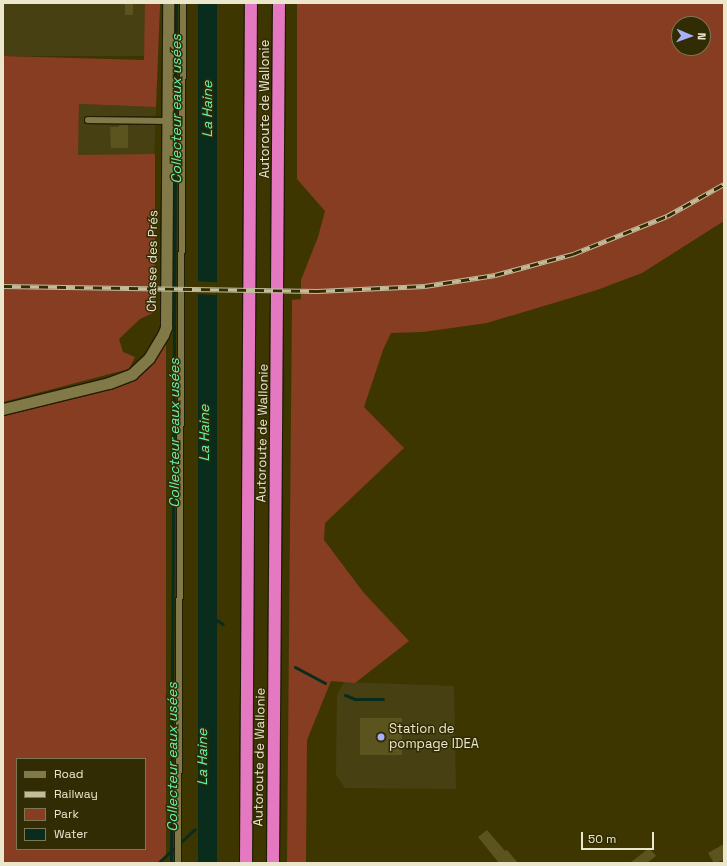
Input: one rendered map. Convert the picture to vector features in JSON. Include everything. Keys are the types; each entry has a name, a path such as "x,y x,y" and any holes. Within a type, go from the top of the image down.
{"highway":[{"name":"Autoroute de Wallonie","path":"246,863 251,3"},
{"name":"Autoroute de Wallonie","path":"273,863 279,3"}],"street":[{"name":"Chasse des Prés","path":"3,409 109,383 132,374 157,348 166,326 168,3"}],"lane":[{"path":"178,863 183,3"},
{"path":"88,120 168,121"}],"shaded area":[{"path":"3,3 145,3 145,56 3,56"},
{"path":"79,104 156,107 154,158 77,155"},
{"path":"344,682 454,686 456,789 345,788 336,775 337,695"}],"green space":[{"path":"145,3 160,3 156,107 79,104 78,155 155,154 155,312 140,319 119,339 123,352 135,357 129,369 3,402 3,56 144,60"},
{"path":"297,3 724,3 724,221 642,273 597,290 487,323 423,332 391,333 383,350 364,407 404,448 325,523 324,540 364,593 409,641 355,683 331,681 307,740 306,863 287,863 292,300 301,299 301,280 318,237 325,211 297,179"},
{"path":"166,327 166,856 158,863 3,863 3,409 132,374"}],"water":[{"name":"La Haine","path":"198,3 217,3 217,863 198,863"}],"pier":[{"path":"195,281 217,282 216,295 194,294"}],"building":[{"path":"125,4 133,4 133,15 125,15"},
{"path":"119,125 128,125 128,148 111,148 110,127 119,127"},
{"name":"Station de pompage IDEA","path":"360,718 402,718 402,755 360,755"},
{"path":"487,830 505,851 507,850 518,863 499,863 478,837"},
{"path":"724,844 724,860 714,863 708,853"},
{"path":"649,848 656,856 647,863 630,863"}],"waterway":[{"name":"Collecteur eaux usées","path":"171,863 176,3"},
{"path":"210,616 223,624"},
{"path":"295,667 325,683"},
{"path":"345,695 355,699 383,699"},
{"path":"158,863 195,829"}],"railway":[{"path":"3,286 317,291 425,286 495,275 573,254 667,216 724,184"}],"place":[{"name":"Station de pompage IDEA","path":"381,737"}]}
